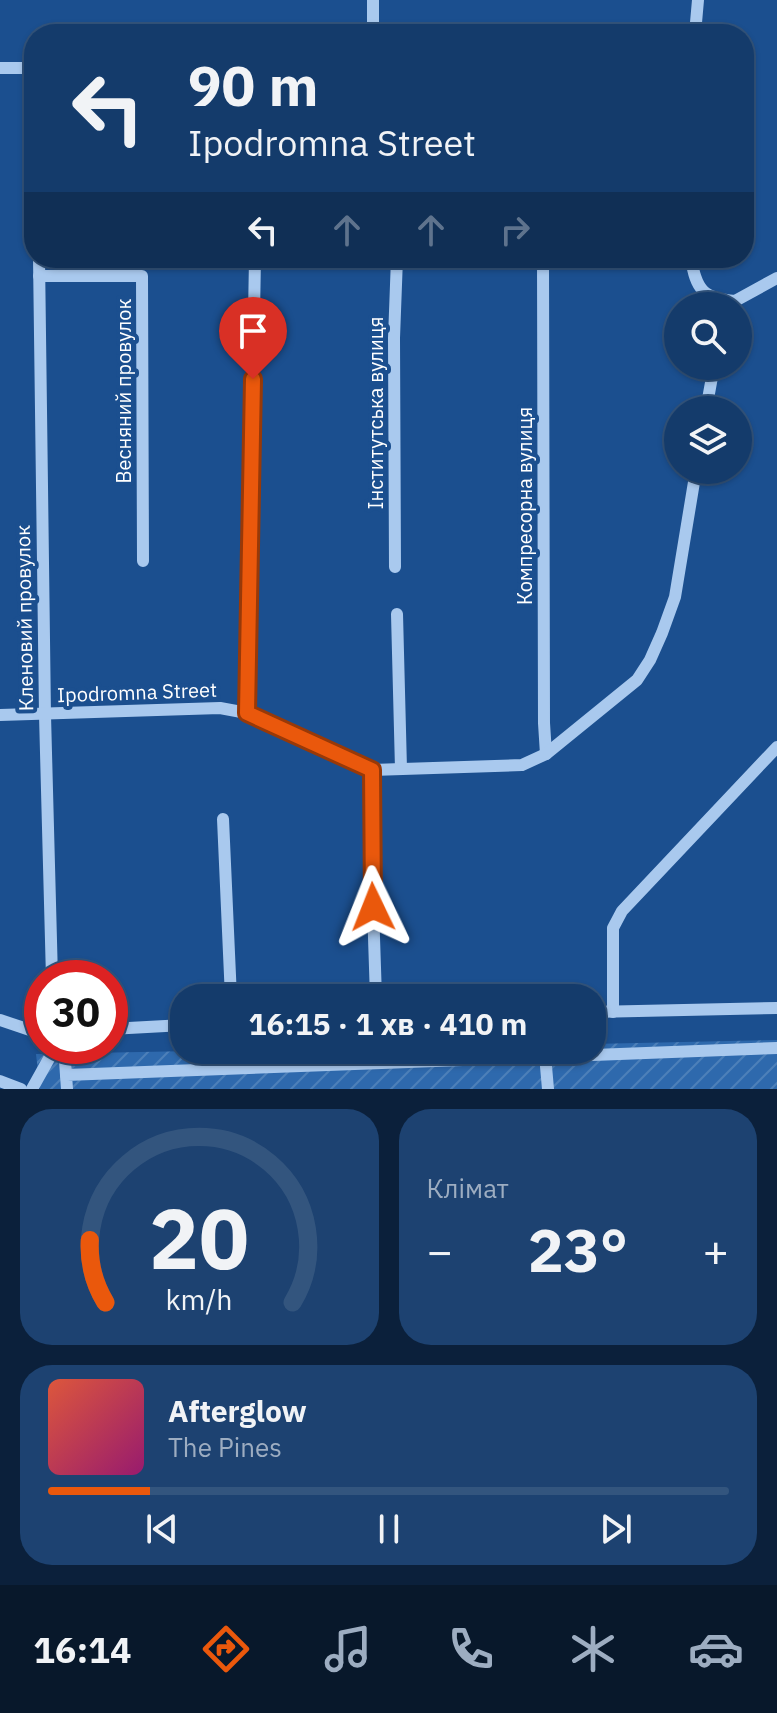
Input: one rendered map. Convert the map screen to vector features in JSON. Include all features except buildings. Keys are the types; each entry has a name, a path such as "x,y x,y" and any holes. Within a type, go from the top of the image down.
{"street":[{"path":"373,0 373,24"},
{"path":"696,24 698,0"},
{"path":"0,68 24,68"},
{"name":"Кленовий провулок","path":"39,268 52,960"},
{"path":"247,713 255,268"},
{"name":"Інститутська вулиця","path":"395,567 397,268"},
{"name":"Компресорна вулиця","path":"543,268 546,754"},
{"path":"693,268 704,292"},
{"name":"Весняний провулок","path":"39,276 142,276 143,561"},
{"path":"752,293 777,278"},
{"name":"Ipodromna Street","path":"0,715 220,708 247,713 372,770 522,765 546,754 637,680 650,660 675,597 694,484"},
{"path":"397,614 401,769"},
{"path":"613,1012 613,928 622,911 777,747"},
{"path":"372,770 376,984"},
{"path":"223,819 230,984"},
{"path":"606,1012 777,1008"},
{"path":"0,1020 24,1028"},
{"path":"128,1028 170,1026"},
{"path":"606,1053 777,1048"},
{"path":"32,1089 46,1064"},
{"path":"65,1064 67,1089"},
{"path":"66,1075 329,1064"},
{"path":"546,1064 548,1089"},
{"path":"0,1081 21,1089"}],"shaded area":[{"path":"777,1040 777,1089 40,1089 37,1064 128,1064 128,1052 170,1051 170,1064 606,1064 606,1044"}],"route":[{"path":"253,379 247,713 372,770 373,907"}]}
